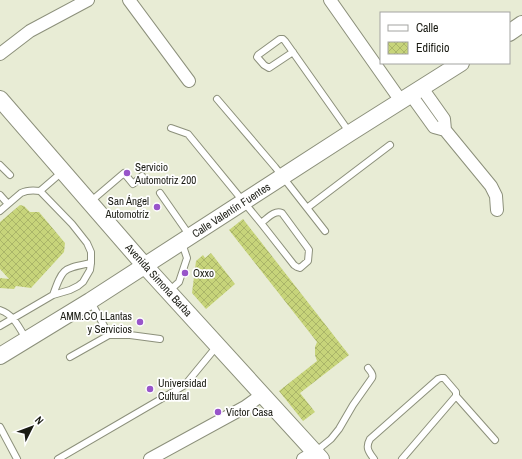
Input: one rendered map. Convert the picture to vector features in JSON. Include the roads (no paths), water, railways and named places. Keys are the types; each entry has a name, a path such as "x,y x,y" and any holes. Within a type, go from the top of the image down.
{"street":[{"path":"0,54 30,31 88,0"},
{"path":"129,0 189,81"},
{"path":"330,0 380,59"},
{"path":"510,31 522,24"},
{"path":"385,64 411,95 444,119 444,130 491,186 496,196 497,210"},
{"name":"Calle Valentín Fuentes","path":"0,356 90,301 459,64"},
{"name":"Avenida Simona Barba","path":"0,99 145,266 263,394 313,457"},
{"path":"150,459 245,407 263,394"}],"lane":[{"path":"293,52 269,68 257,57 280,39 285,41 293,52 350,133"},
{"path":"217,99 275,167 325,231"},
{"path":"170,128 188,134 294,265 300,268 308,261 309,258 307,247 282,213 276,212 261,223"},
{"path":"307,208 390,145"},
{"path":"0,165 10,175"},
{"path":"40,191 63,171"},
{"path":"90,202 124,174 133,184 142,176"},
{"path":"0,211 24,191 40,191 72,224 87,243 91,252 90,270 83,282 70,290 53,295 0,326"},
{"path":"160,193 186,239 187,258 179,282 168,291"},
{"path":"0,195 8,204"},
{"path":"53,295 63,271 68,268 91,263"},
{"path":"90,301 109,336"},
{"path":"0,310 14,318 27,340"},
{"path":"70,357 109,336 130,335 160,339"},
{"path":"58,459 185,385 218,345"},
{"path":"313,457 339,430 372,378 372,373 368,368"},
{"path":"374,459 367,447 370,439 441,378 444,378 456,392 456,396 495,440"},
{"path":"402,459 456,396"},
{"path":"0,427 17,459"}],"place":[{"name":"Servicio Automotriz 200","path":"127,173"},
{"name":"San Ángel Automotríz","path":"157,207"},
{"name":"Oxxo","path":"185,273"},
{"name":"AMM.CO LLantas y Servicios","path":"140,322"},
{"name":"Universidad Cultural","path":"150,389"},
{"name":"Victor Casa","path":"218,412"}]}
